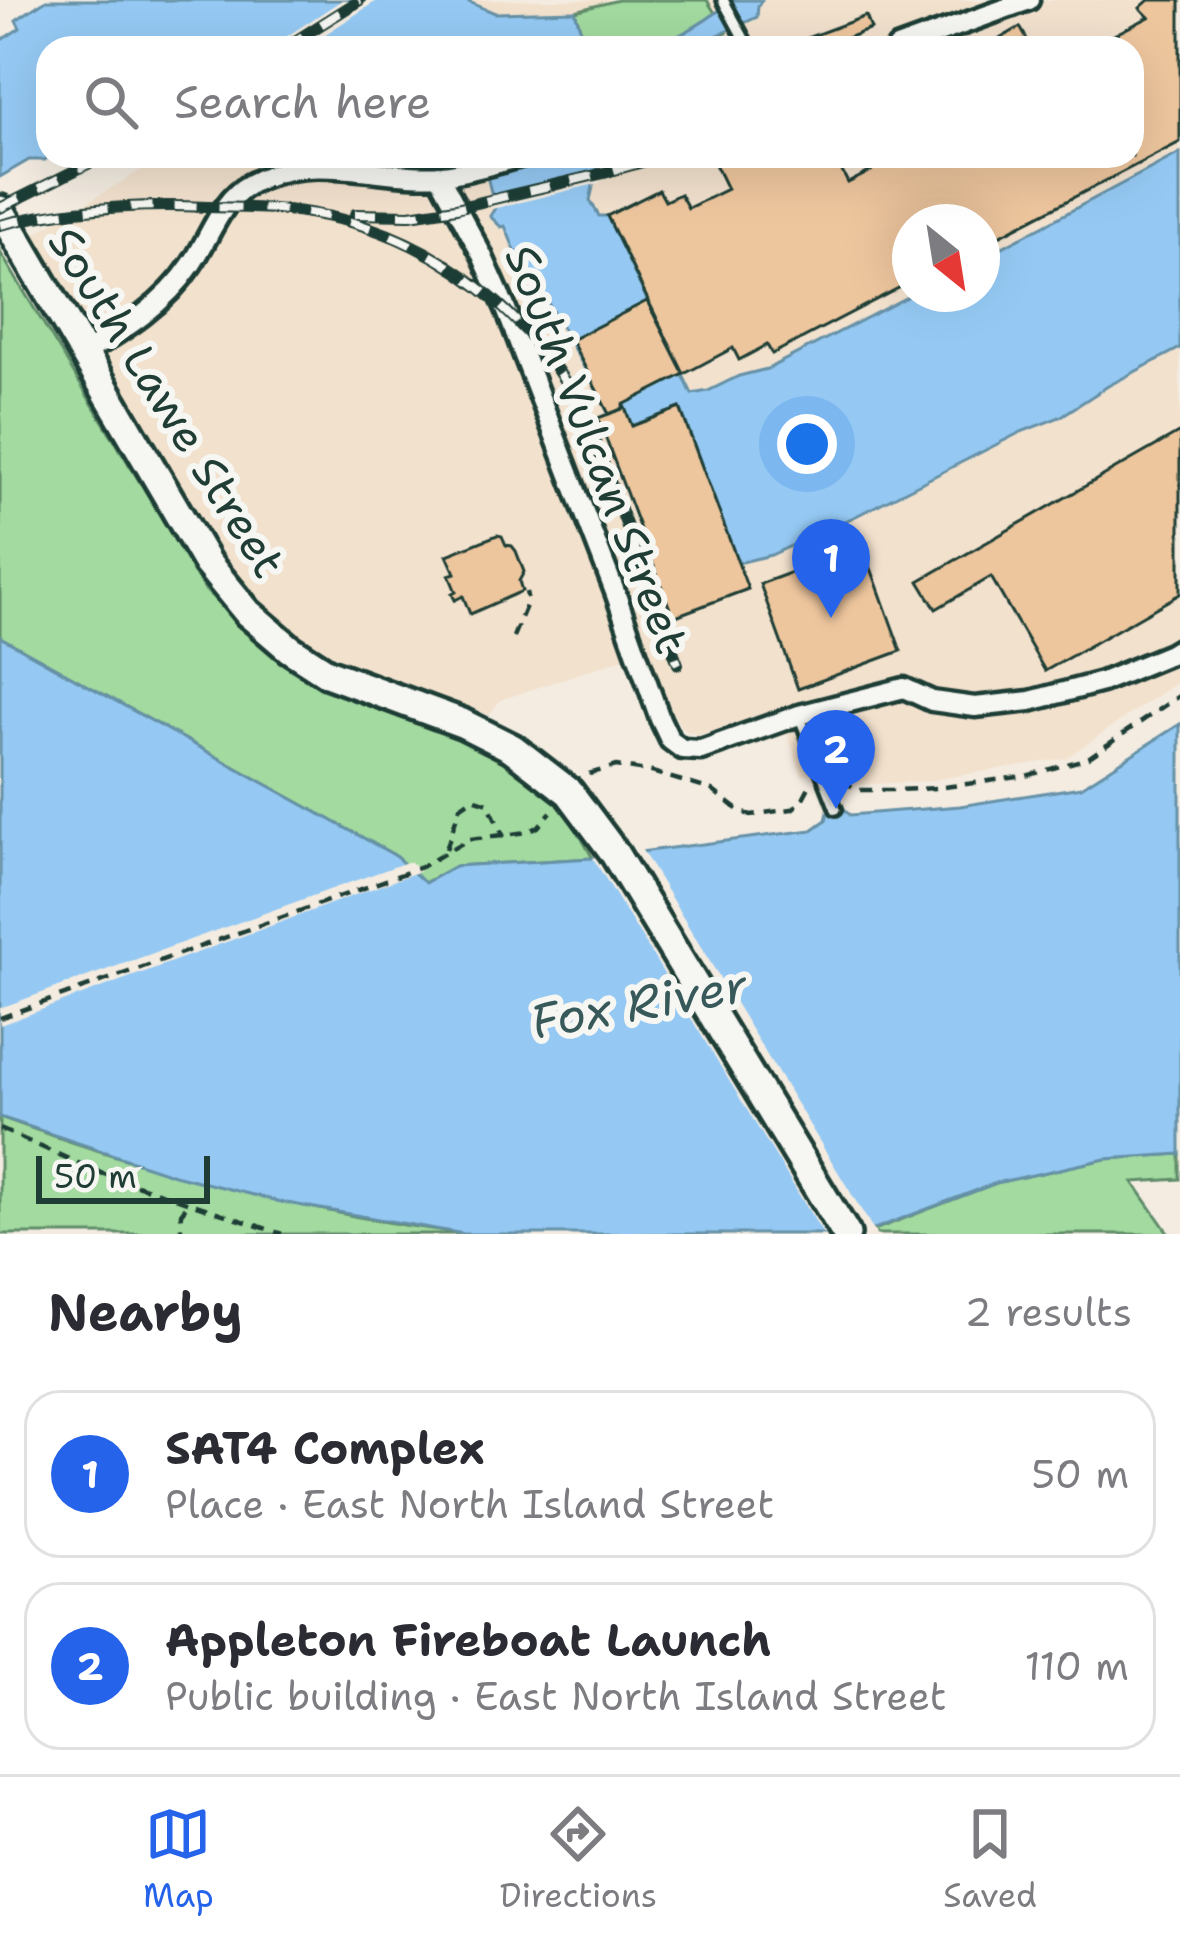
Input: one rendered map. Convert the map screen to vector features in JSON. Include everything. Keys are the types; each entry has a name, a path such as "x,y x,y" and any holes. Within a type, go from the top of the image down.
{"main road":[{"name":"South Lawe Street","path":"0,210 207,563 248,614 327,673 462,722 512,748 569,792 613,851 846,1234"}],"street":[{"path":"930,36 1029,0"},
{"path":"84,353 120,332 166,294 192,264 226,207 249,184 281,171 307,168 439,175 474,168"},
{"name":"South Vulcan Street","path":"439,175 506,308 670,740 682,749 701,750 799,715"},
{"path":"799,715 904,688 932,701 975,707 1030,700 1102,682 1180,648"}],"lane":[{"path":"723,0 742,36"},
{"path":"799,715 836,809"}],"path":[{"path":"513,637 528,601 526,592"},
{"path":"591,773 616,766 652,772 712,790 751,815 792,808 820,773 835,773 858,790 937,788 1026,776 1088,758 1180,695"},
{"path":"445,853 460,807 473,798 488,803 504,837"},
{"path":"0,1018 421,867 469,839 534,830 556,807"},
{"path":"0,1130 101,1173 282,1234"},
{"path":"174,1234 181,1231 182,1213 189,1203"}],"shaded area":[{"path":"464,0 1180,0 1180,153 1000,248 1000,204 892,204 892,305 767,369 692,394 608,217 599,216 589,200 597,168 1144,168 1144,36 582,36 575,11 495,13"},
{"path":"145,168 486,168 516,252 571,340 608,413 625,408 633,426 680,408 1021,432 1060,417 1180,348 1180,680 1066,758 926,781 856,785 838,766 802,776 778,709 699,735 690,733 680,726 667,702 648,650 500,700 489,715 362,668 303,637 259,600 223,556 33,235"}],"green space":[{"path":"618,0 707,0 727,33 582,36 575,11"},
{"path":"0,252 206,591 265,646 305,675 369,706 470,744 532,779 564,809 593,858 456,866 424,883 394,855 0,637"},
{"path":"0,1117 229,1188 346,1215 465,1234 0,1234"},
{"path":"1180,1154 1180,1179 1133,1182 1169,1234 877,1234 874,1230 996,1183 1105,1159"}],"water":[{"path":"46,0 464,0 495,13 575,11 582,36 36,36 36,160 0,177 0,41 20,28 16,20"},
{"path":"732,0 762,0 757,17 716,36 677,36"},
{"path":"1180,153 1180,348 1060,417 771,555 738,563 681,409 632,426 625,408 609,414 505,226 490,216 495,208 485,168 597,168 590,200 599,216 607,216 692,394 767,369 892,305 892,312 1000,312 1000,248"},
{"name":"Fox River","path":"0,637 394,855 425,883 455,866 593,858 812,830 826,820 828,812 842,806 850,815 960,806 1081,787 1180,724 1180,1154 1105,1159 996,1183 861,1234 464,1234 281,1202 174,1175 0,1117"}],"pier":[{"path":"342,0 378,0 322,36 287,36"},
{"path":"603,168 600,183 492,209 489,195"},
{"path":"640,847 876,1234 823,1234 593,858"},
{"path":"407,862 420,871 0,1025 0,1008"}],"building":[{"path":"1149,0 1180,0 1180,142 1144,161 1144,36 1112,36 1149,17 1140,8"},
{"path":"866,16 871,29 852,36 812,36"},
{"path":"1020,27 1025,36 1005,36"},
{"path":"717,168 840,168 848,183 870,168 1130,168 1000,236 1000,204 892,204 892,291 772,354 767,345 739,360 733,348 684,374 607,216 659,190 665,201 680,194 688,208 727,189"},
{"path":"647,301 684,374 609,414 571,340"},
{"path":"625,408 632,426 680,408 748,589 673,617 598,418"},
{"path":"1180,432 1180,594 1045,671 991,577 936,609 919,581"},
{"path":"497,535 516,551 524,572 519,581 522,591 470,614 463,596 455,600 452,594 456,592 449,575 455,573 447,555"},
{"path":"863,546 901,651 798,689 760,584"}],"railway":[{"path":"303,36 360,0"},
{"path":"0,208 80,168"},
{"path":"355,214 410,215 456,208 621,168"},
{"path":"0,225 130,207 284,210 354,223 440,261 513,318 571,391 592,433 678,664"}],"place":[{"name":"SAT4 Complex","path":"831,618"},
{"name":"Appleton Fireboat Launch","path":"836,809"}]}
